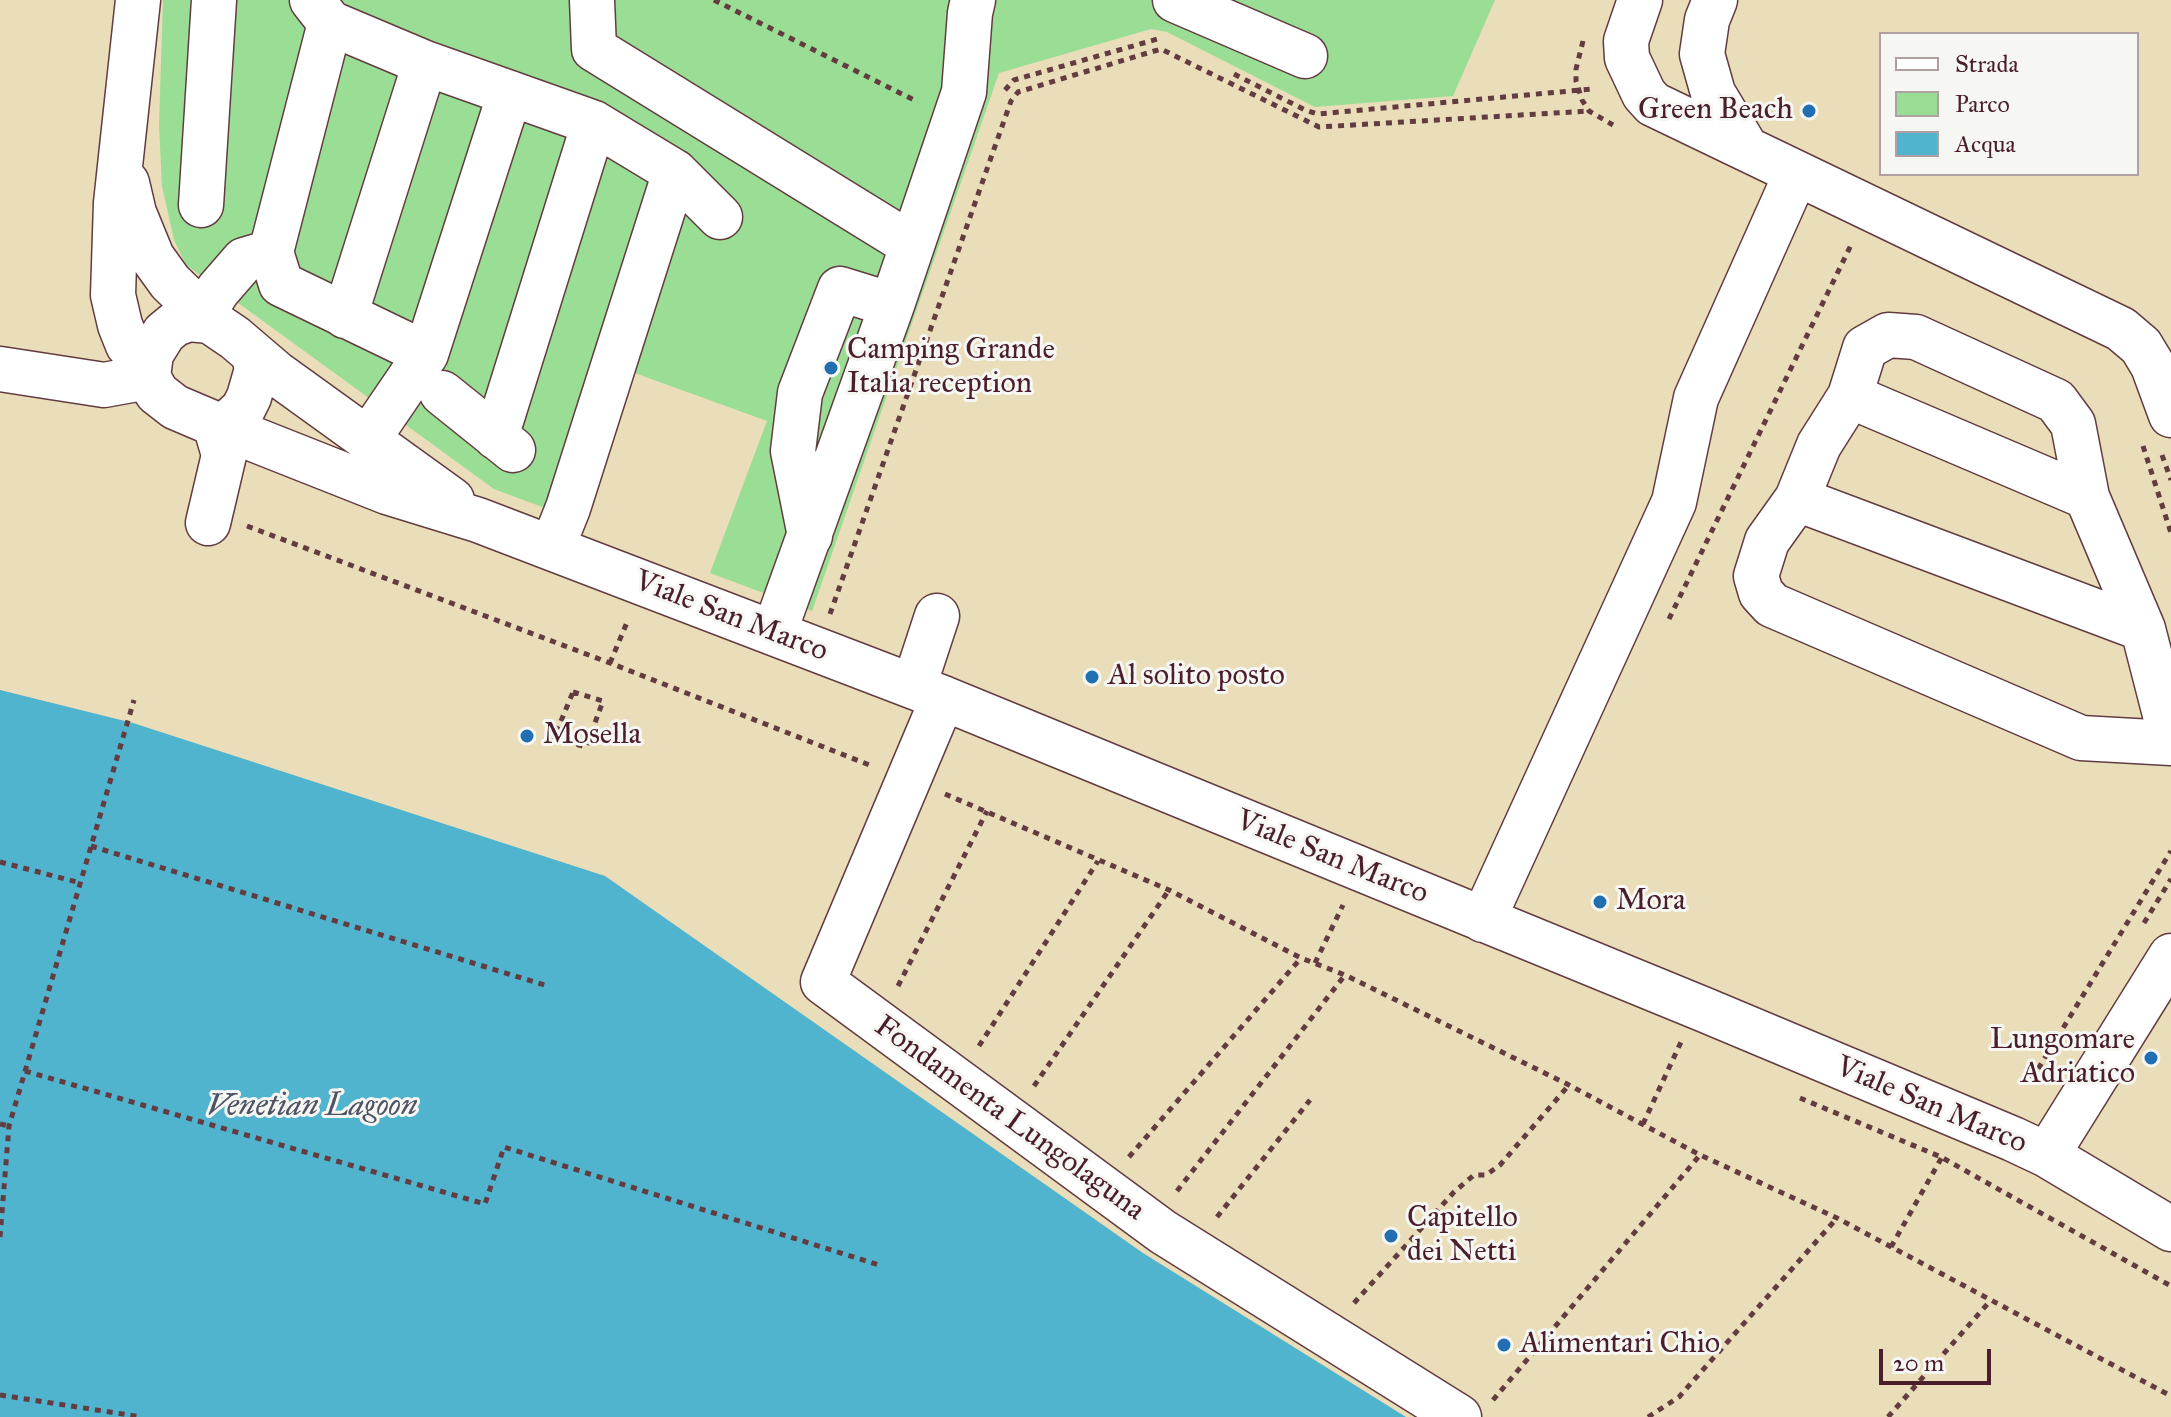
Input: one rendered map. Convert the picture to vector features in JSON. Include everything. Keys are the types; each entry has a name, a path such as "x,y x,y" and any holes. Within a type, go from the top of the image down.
{"street":[{"path":"122,161 134,213 152,257 170,282 206,317 254,356 257,369 243,409 228,423 215,424 175,407 157,393 148,372 128,345 113,295 116,203 138,0"},
{"path":"201,205 214,0"},
{"path":"592,0 594,49 912,245"},
{"path":"810,536 964,92 973,0"},
{"path":"1640,0 1626,41 1627,58 1644,94 1653,104 2121,329 2141,346 2153,366 2171,415"},
{"path":"1715,0 1707,20 1702,54 1713,93 1746,148"},
{"path":"594,123 505,443 434,374 345,316 281,284 271,252 321,11 425,63 594,123 675,172 720,217"},
{"path":"1173,21 1305,56"},
{"path":"345,316 425,63"},
{"path":"368,439 434,374 510,93"},
{"path":"552,548 568,508 675,172"},
{"path":"1483,920 1674,502 1696,398 1796,174"},
{"path":"206,317 218,290 244,260 271,252"},
{"path":"804,634 810,536 793,451 800,393 834,287 892,305"},
{"path":"148,372 156,342 175,324 206,317"},
{"path":"1888,335 1916,337 2056,401 2073,424 2087,497 2143,629 2171,740 2081,738 1772,605 1761,593 1756,576 1767,541 1797,499 1819,445 1850,396 1865,348 1888,335"},
{"name":"Viale San Marco","path":"254,356 478,520"},
{"path":"0,369 104,385 148,372"},
{"path":"1850,396 2087,497"},
{"path":"215,424 224,455 216,519"},
{"name":"Viale San Marco","path":"215,424 387,492 478,520 804,634 928,692 1973,1122 2047,1155 2171,1229"},
{"path":"1797,499 2143,629"},
{"name":"Fondamenta Lungolaguna","path":"937,616 928,692 910,781 823,982 1151,1224 1329,1335 1474,1411"},
{"path":"2047,1155 2171,956"}],"path":[{"path":"714,0 955,120"},
{"path":"1002,96 1014,80 1162,38 1173,21"},
{"path":"804,634 1011,101 1018,92 1161,49 1319,127 1589,111"},
{"path":"1225,69 1318,114 1592,89"},
{"path":"1666,625 1854,239"},
{"path":"216,519 610,663 987,811 1169,890 1301,958 1345,975 1569,1085 1700,1155 1837,1218 2171,1396"},
{"path":"804,634 822,620 823,605"},
{"path":"610,663 633,608"},
{"path":"573,692 603,701 586,747 554,738 573,692"},
{"path":"0,1237 9,1126 134,700"},
{"path":"877,1021 907,972 987,811"},
{"path":"91,846 548,986"},
{"path":"2032,1079 2171,851"},
{"path":"956,1080 1098,861"},
{"path":"0,862 81,883"},
{"path":"1010,1120 1169,890"},
{"path":"1315,963 1345,901"},
{"path":"1341,908 1356,914"},
{"path":"1103,1188 1301,958"},
{"path":"1151,1224 1345,975"},
{"path":"1643,1124 1685,1034"},
{"path":"1664,1041 1679,1047"},
{"path":"25,1071 485,1204 504,1147 879,1265"},
{"path":"1329,1335 1345,1313 1454,1192 1474,1175 1486,1175 1500,1165 1569,1085"},
{"path":"1796,1096 1941,1157 2171,1286"},
{"path":"1191,1250 1310,1100"},
{"path":"0,1124 9,1126"},
{"path":"1891,1247 1948,1146"},
{"path":"1474,1411 1700,1155"},
{"path":"1648,1417 1679,1397 1837,1218"},
{"path":"1888,1417 1991,1300"},
{"path":"0,1395 142,1417"}],"green space":[{"path":"163,0 1495,0 1453,96 1315,107 1167,32 1151,29 999,73 812,611 710,573 767,421 632,372 585,523 494,489 186,265 174,240 162,186 159,126"}],"water":[{"name":"Venetian Lagoon","path":"0,690 133,723 605,876 1143,1253 1406,1417 0,1417"}],"place":[{"name":"Green Beach","path":"1809,111"},
{"name":"Camping Grande Italia reception","path":"831,368"},
{"name":"Al solito posto","path":"1092,677"},
{"name":"Mosella","path":"527,736"},
{"name":"Mora","path":"1600,902"},
{"name":"Lungomare Adriatico","path":"2151,1058"},
{"name":"Capitello dei Netti","path":"1391,1236"},
{"name":"Alimentari Chio","path":"1504,1345"}]}
